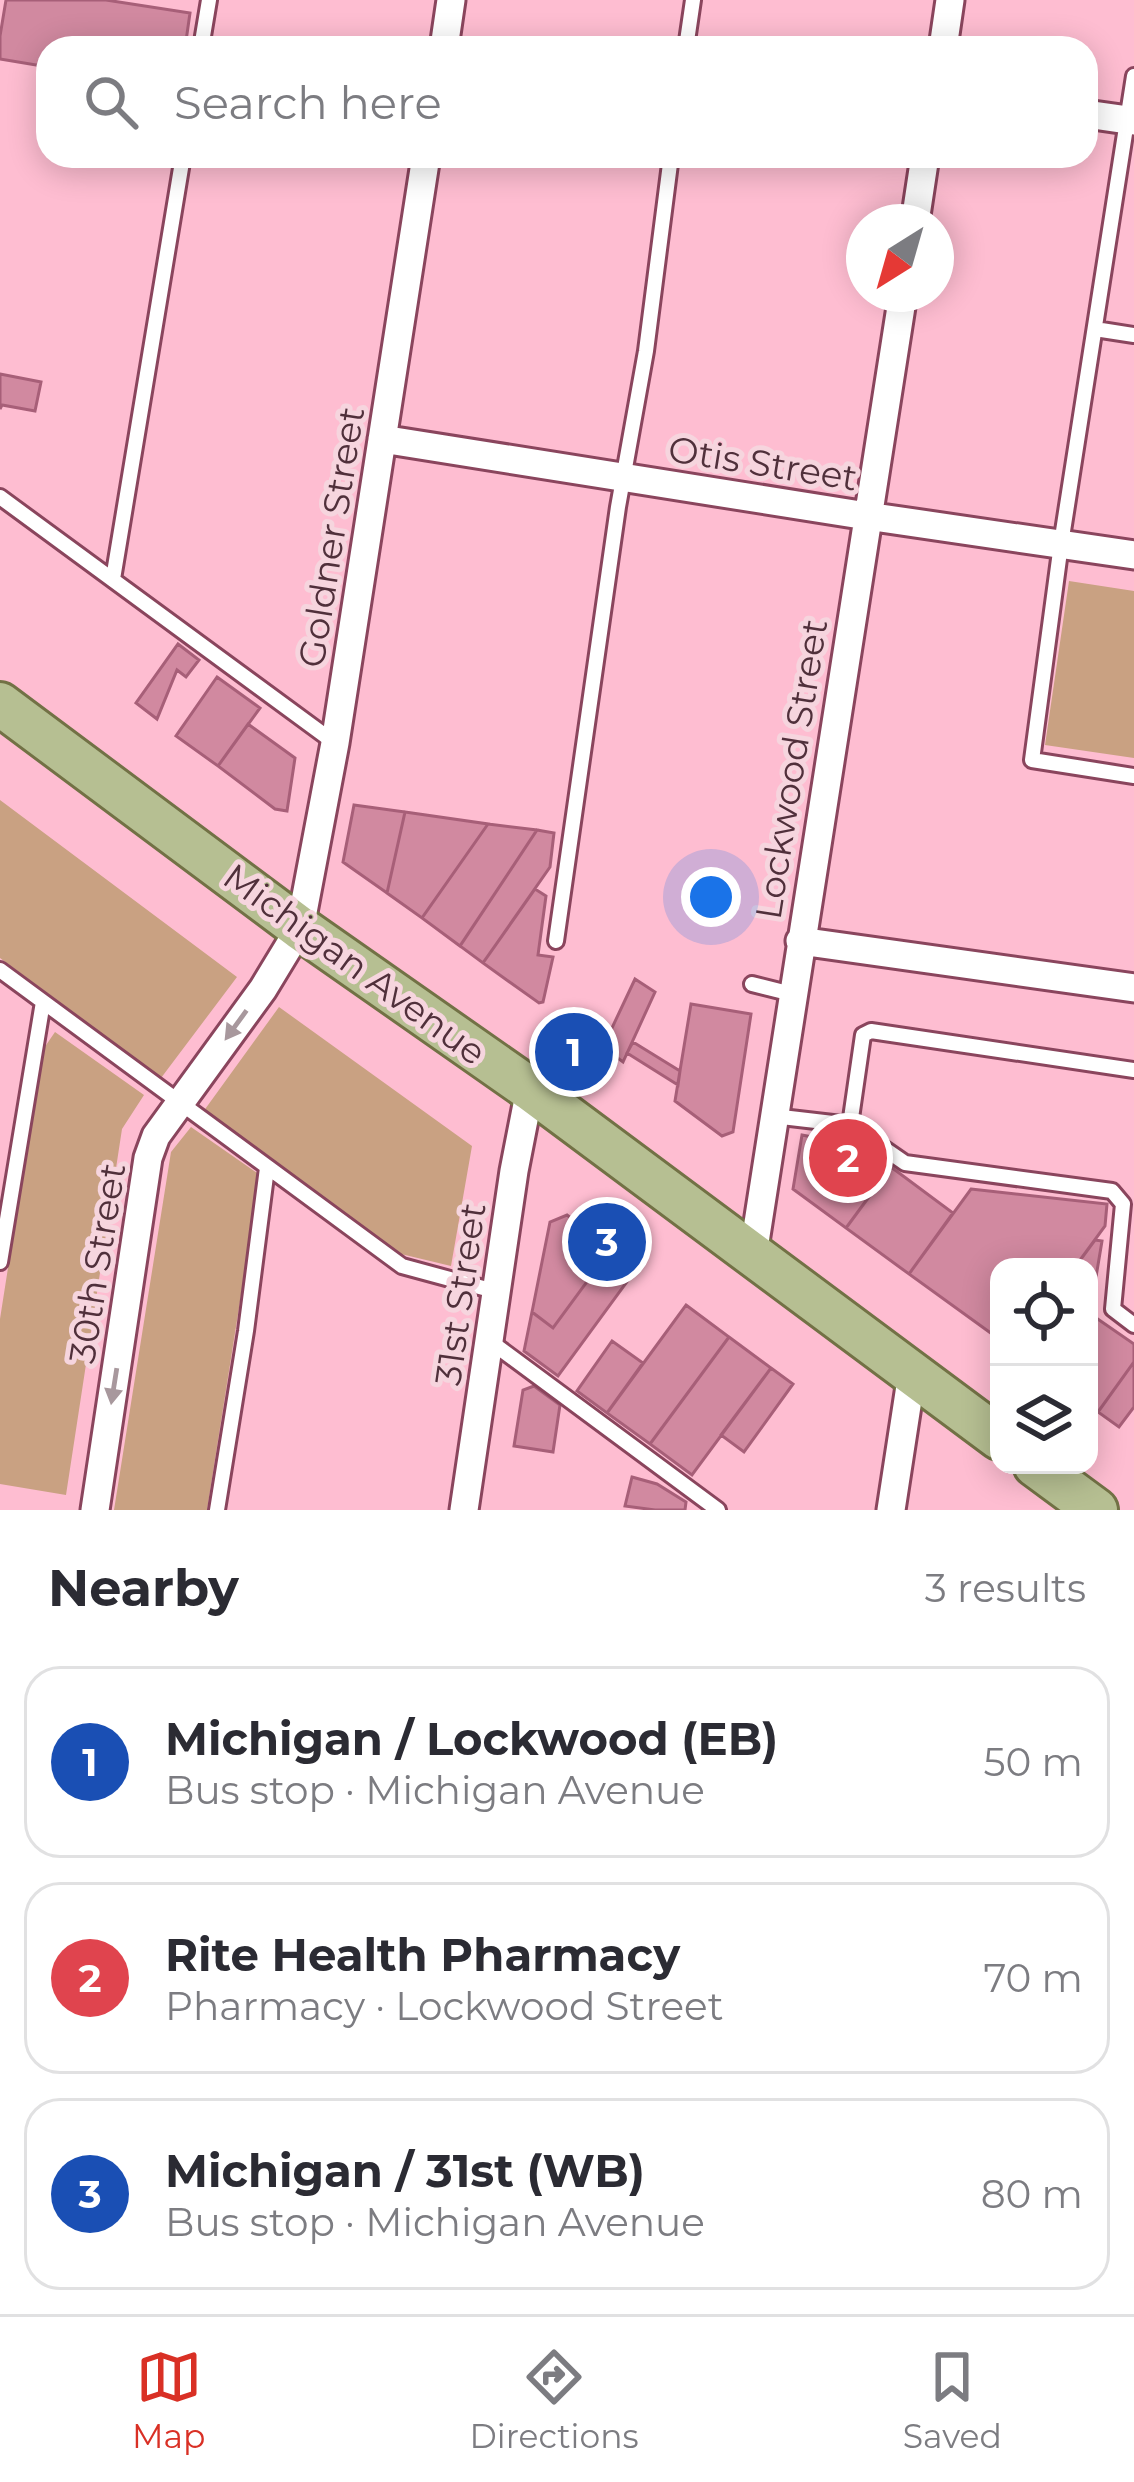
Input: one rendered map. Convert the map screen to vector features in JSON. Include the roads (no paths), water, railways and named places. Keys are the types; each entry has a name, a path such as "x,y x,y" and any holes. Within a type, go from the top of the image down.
{"main road":[{"name":"Michigan Avenue","path":"0,704 990,1431"},
{"path":"1047,1474 1096,1510"}],"street":[{"path":"445,36 451,0"},
{"path":"945,36 950,0"},
{"path":"1098,116 1131,120"},
{"name":"Goldner Street","path":"300,928 335,743 425,168"},
{"path":"918,204 923,168"},
{"name":"Lockwood Street","path":"753,1255 900,312"},
{"name":"Otis Street","path":"382,439 1134,555"},
{"name":"30th Street","path":"95,1510 148,1158 156,1136 263,988 300,928"},
{"path":"800,941 1134,988"},
{"name":"31st Street","path":"464,1510 530,1089"},
{"path":"891,1510 912,1373"}],"lane":[{"path":"203,36 209,0"},
{"path":"688,36 692,0"},
{"path":"1134,76 1032,760 1134,776"},
{"path":"113,580 181,168"},
{"path":"556,941 646,351 669,168"},
{"path":"1094,329 1134,335"},
{"path":"0,497 335,743"},
{"path":"0,970 402,1266 498,1292"},
{"path":"752,984 792,994"},
{"path":"0,1262 43,1002"},
{"path":"850,1125 863,1035 871,1031 1134,1070"},
{"path":"773,1116 850,1125 905,1163 1112,1191 1123,1204 1113,1309 1134,1325"},
{"path":"217,1510 267,1168"},
{"path":"490,1342 716,1509"}],"place":[{"name":"Michigan / Lockwood (EB)","path":"574,1052"},
{"name":"Rite Health Pharmacy","path":"848,1158"},
{"name":"Michigan / 31st (WB)","path":"607,1242"}]}
